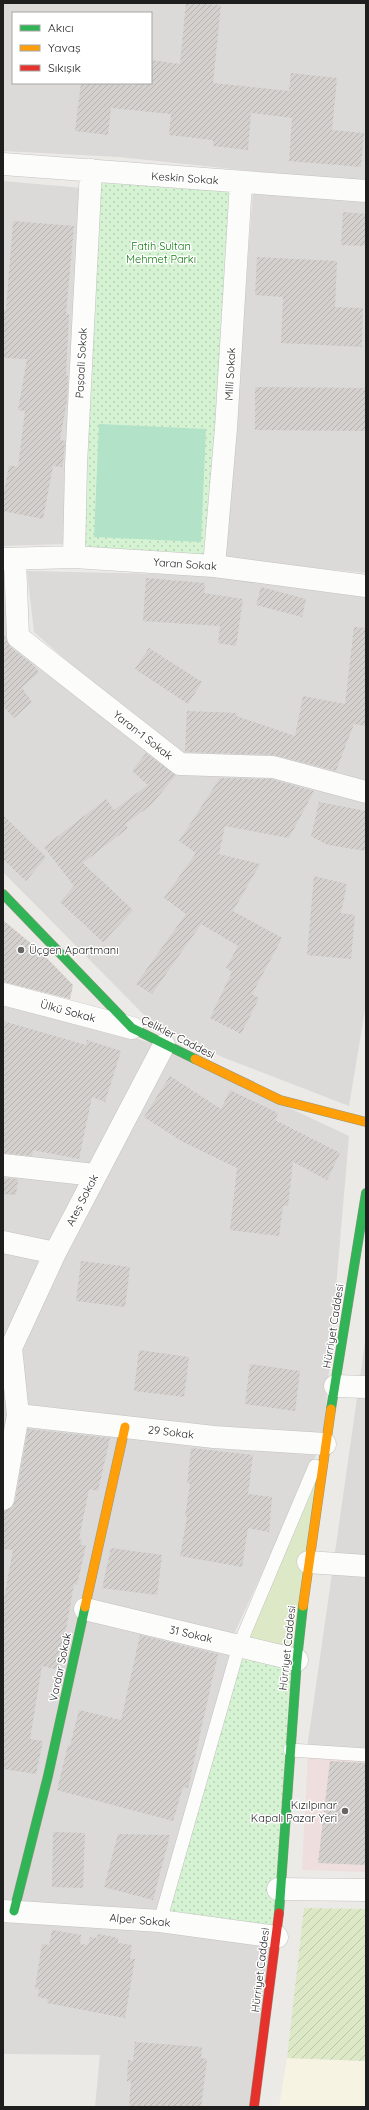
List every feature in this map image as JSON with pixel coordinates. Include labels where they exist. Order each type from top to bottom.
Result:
[{"type":"street","name":"Keskin Sokak","points":[[3,164],[366,191]]},
{"type":"street","name":"Paşaali Sokak","points":[[74,557],[76,465],[91,170]]},
{"type":"street","name":"Milli Sokak","points":[[214,566],[226,428],[241,182]]},
{"type":"street","name":"Yaran Sokak","points":[[9,559],[74,557],[214,566],[366,586]]},
{"type":"street","name":"Yaran-1 Sokak","points":[[9,559],[18,637],[180,764],[273,767],[366,792]]},
{"type":"street","name":"Çelikler Caddesi","points":[[3,894],[132,1028],[164,1045],[280,1100],[353,1120],[366,1122]]},
{"type":"street","name":"Ülkü Sokak","points":[[3,994],[132,1028]]},
{"type":"street","name":"Ateş Sokak","points":[[7,1352],[55,1253],[164,1045]]},
{"type":"street","points":[[3,1165],[95,1175]]},
{"type":"street","name":"Hürriyet Caddesi","points":[[254,2107],[277,1936],[279,1889],[297,1660],[308,1562],[325,1444],[366,1193]]},
{"type":"street","points":[[3,1242],[55,1253]]},
{"type":"street","points":[[3,1498],[18,1415],[7,1352]]},
{"type":"street","points":[[335,1386],[366,1388]]},
{"type":"street","name":"29 Sokak","points":[[18,1415],[214,1437],[325,1444]]},
{"type":"street","name":"Vardar Sokak","points":[[8,1911],[48,1776],[125,1427]]},
{"type":"street","points":[[308,1562],[366,1566]]},
{"type":"street","name":"31 Sokak","points":[[84,1609],[297,1660]]},
{"type":"street","points":[[279,1889],[366,1890]]},
{"type":"street","name":"Alper Sokak","points":[[8,1911],[160,1921],[277,1936]]},
{"type":"lane","points":[[160,1921],[239,1646],[325,1444]]},
{"type":"lane","points":[[290,1750],[366,1755]]},
{"type":"shaded area","points":[[3,3],[366,3],[366,183],[119,157],[3,151]]},
{"type":"shaded area","points":[[3,181],[82,188],[64,544],[3,546]]},
{"type":"shaded area","points":[[253,191],[366,196],[366,573],[225,559]]},
{"type":"shaded area","points":[[3,566],[12,566],[18,643],[179,769],[273,770],[366,797],[366,1004],[349,1106],[222,1057],[148,1019],[3,872]]},
{"type":"shaded area","points":[[27,571],[212,575],[366,596],[366,787],[182,762],[34,632]]},
{"type":"shaded area","points":[[3,996],[160,1046],[3,1353]]},
{"type":"shaded area","points":[[164,1049],[349,1136],[323,1440],[235,1632],[160,1919],[3,1911],[3,1359]]},
{"type":"shaded area","points":[[366,1335],[366,1752],[307,1748]]},
{"type":"shaded area","name":"Kızılpınar Kapalı Pazar Yeri","points":[[308,1752],[366,1757],[366,1872],[302,1870]]},
{"type":"shaded area","points":[[3,1913],[276,1938],[253,2107],[95,2107],[100,2055],[4,2054]]},
{"type":"shaded area","points":[[287,2058],[366,2061],[366,2107],[279,2107]]},
{"type":"green space","name":"Fatih Sultan Mehmet Parkı","points":[[95,173],[234,185],[209,557],[80,547]]},
{"type":"green space","points":[[99,424],[206,429],[201,542],[94,537]]},
{"type":"green space","points":[[325,1444],[297,1660],[239,1646]]},
{"type":"green space","points":[[239,1646],[297,1660],[277,1937],[160,1921]]},
{"type":"green space","points":[[304,1908],[366,1909],[366,2061],[287,2058]]},
{"type":"building","points":[[186,3],[221,5],[213,83],[289,91],[291,73],[337,78],[332,130],[364,133],[361,167],[289,161],[292,118],[251,113],[248,150],[213,146],[213,140],[169,135],[171,114],[111,108],[108,135],[75,131],[81,84],[152,84],[152,60],[180,64]]},
{"type":"building","points":[[343,212],[366,214],[366,246],[341,245]]},
{"type":"building","points":[[13,221],[74,226],[66,314],[69,314],[66,375],[68,375],[67,400],[60,440],[65,441],[64,455],[62,467],[53,466],[43,519],[3,511],[3,498],[9,465],[18,467],[25,411],[18,410],[27,359],[3,358],[3,310],[6,310]]},
{"type":"building","points":[[257,257],[337,261],[335,307],[363,308],[362,347],[281,343],[283,297],[255,295]]},
{"type":"building","points":[[255,387],[366,388],[366,431],[255,430]]},
{"type":"building","points":[[146,578],[205,583],[204,593],[243,599],[236,646],[218,643],[220,626],[143,621]]},
{"type":"building","points":[[261,587],[306,599],[302,617],[256,605]]},
{"type":"building","points":[[354,627],[366,628],[366,726],[354,724],[336,771],[274,755],[185,752],[187,711],[237,713],[236,716],[295,736],[303,696],[345,704]]},
{"type":"building","points":[[3,632],[10,647],[31,663],[39,672],[22,688],[32,702],[14,718],[3,706]]},
{"type":"building","points":[[149,648],[202,682],[188,704],[135,669]]},
{"type":"building","points":[[146,753],[176,775],[151,805],[125,824],[128,828],[83,863],[133,910],[103,942],[60,902],[74,886],[44,847],[106,799],[114,810],[148,785],[132,771]]},
{"type":"building","points":[[220,778],[271,779],[314,791],[289,838],[225,826],[219,854],[260,864],[233,911],[282,938],[252,994],[259,998],[241,1034],[210,1018],[232,972],[226,968],[238,946],[201,924],[152,994],[136,984],[186,914],[164,898],[196,853],[179,841]]},
{"type":"building","points":[[319,802],[366,811],[366,851],[328,845],[311,836]]},
{"type":"building","points":[[3,815],[46,857],[26,881],[3,859]]},
{"type":"building","points":[[314,876],[347,884],[341,913],[355,915],[351,959],[307,955]]},
{"type":"building","name":"Üçgen Apartmanı","points":[[3,920],[40,951],[73,985],[70,999],[3,982]]},
{"type":"building","points":[[3,1021],[86,1045],[87,1040],[121,1051],[105,1102],[92,1097],[79,1159],[33,1150],[32,1156],[3,1153]]},
{"type":"building","points":[[170,1076],[221,1109],[230,1090],[278,1113],[275,1120],[340,1153],[327,1180],[293,1162],[288,1206],[283,1206],[279,1236],[230,1230],[237,1168],[183,1142],[144,1117]]},
{"type":"building","points":[[3,1178],[18,1179],[16,1195],[3,1194]]},
{"type":"building","points":[[81,1261],[130,1267],[125,1307],[76,1301]]},
{"type":"building","points":[[139,1350],[189,1357],[184,1397],[134,1391]]},
{"type":"building","points":[[250,1364],[300,1371],[295,1411],[245,1404]]},
{"type":"building","points":[[28,1429],[110,1438],[98,1491],[89,1489],[79,1539],[82,1540],[81,1545],[86,1545],[77,1585],[74,1584],[59,1670],[42,1666],[30,1739],[43,1741],[36,1774],[3,1769],[3,1604],[13,1550],[3,1549],[3,1511],[12,1507],[15,1501]]},
{"type":"building","points":[[191,1448],[253,1455],[248,1494],[272,1497],[269,1532],[248,1528],[242,1567],[180,1556],[187,1517],[185,1516],[190,1484],[187,1483]]},
{"type":"building","points":[[111,1548],[162,1555],[157,1595],[102,1588]]},
{"type":"building","points":[[140,1635],[218,1654],[188,1788],[183,1787],[173,1821],[57,1790],[68,1745],[70,1746],[79,1710],[121,1720]]},
{"type":"building","name":"Kızılpınar Kapalı Pazar Yeri","points":[[330,1761],[366,1763],[366,1865],[318,1863]]},
{"type":"building","points":[[53,1832],[85,1833],[83,1888],[52,1887]]},
{"type":"building","points":[[118,1834],[170,1835],[153,1900],[104,1887]]},
{"type":"building","points":[[52,1930],[81,1935],[80,1944],[88,1945],[90,1937],[97,1938],[98,1934],[118,1938],[118,1943],[132,1945],[130,1959],[135,1959],[125,2018],[47,2003],[48,1999],[38,1997],[39,1989],[35,1988],[42,1944],[49,1945]]},
{"type":"building","points":[[135,2042],[202,2047],[201,2058],[207,2059],[201,2107],[129,2107],[131,2082],[127,2081],[128,2060],[133,2061]]},
{"type":"traffic: fast","points":[[3,894],[132,1028],[195,1059]]},
{"type":"traffic: fast","points":[[331,1409],[366,1193]]},
{"type":"traffic: fast","points":[[279,1913],[297,1660],[303,1606]]},
{"type":"traffic: fast","points":[[14,1911],[48,1776],[85,1607]]},
{"type":"traffic: slow","points":[[195,1059],[280,1100],[366,1122]]},
{"type":"traffic: slow","points":[[303,1606],[331,1409]]},
{"type":"traffic: slow","points":[[85,1607],[125,1427]]},
{"type":"traffic: jam","points":[[254,2107],[279,1913]]},
{"type":"place","name":"Üçgen Apartmanı","points":[[21,950]]},
{"type":"place","name":"Kızılpınar Kapalı Pazar Yeri","points":[[345,1811]]}]
